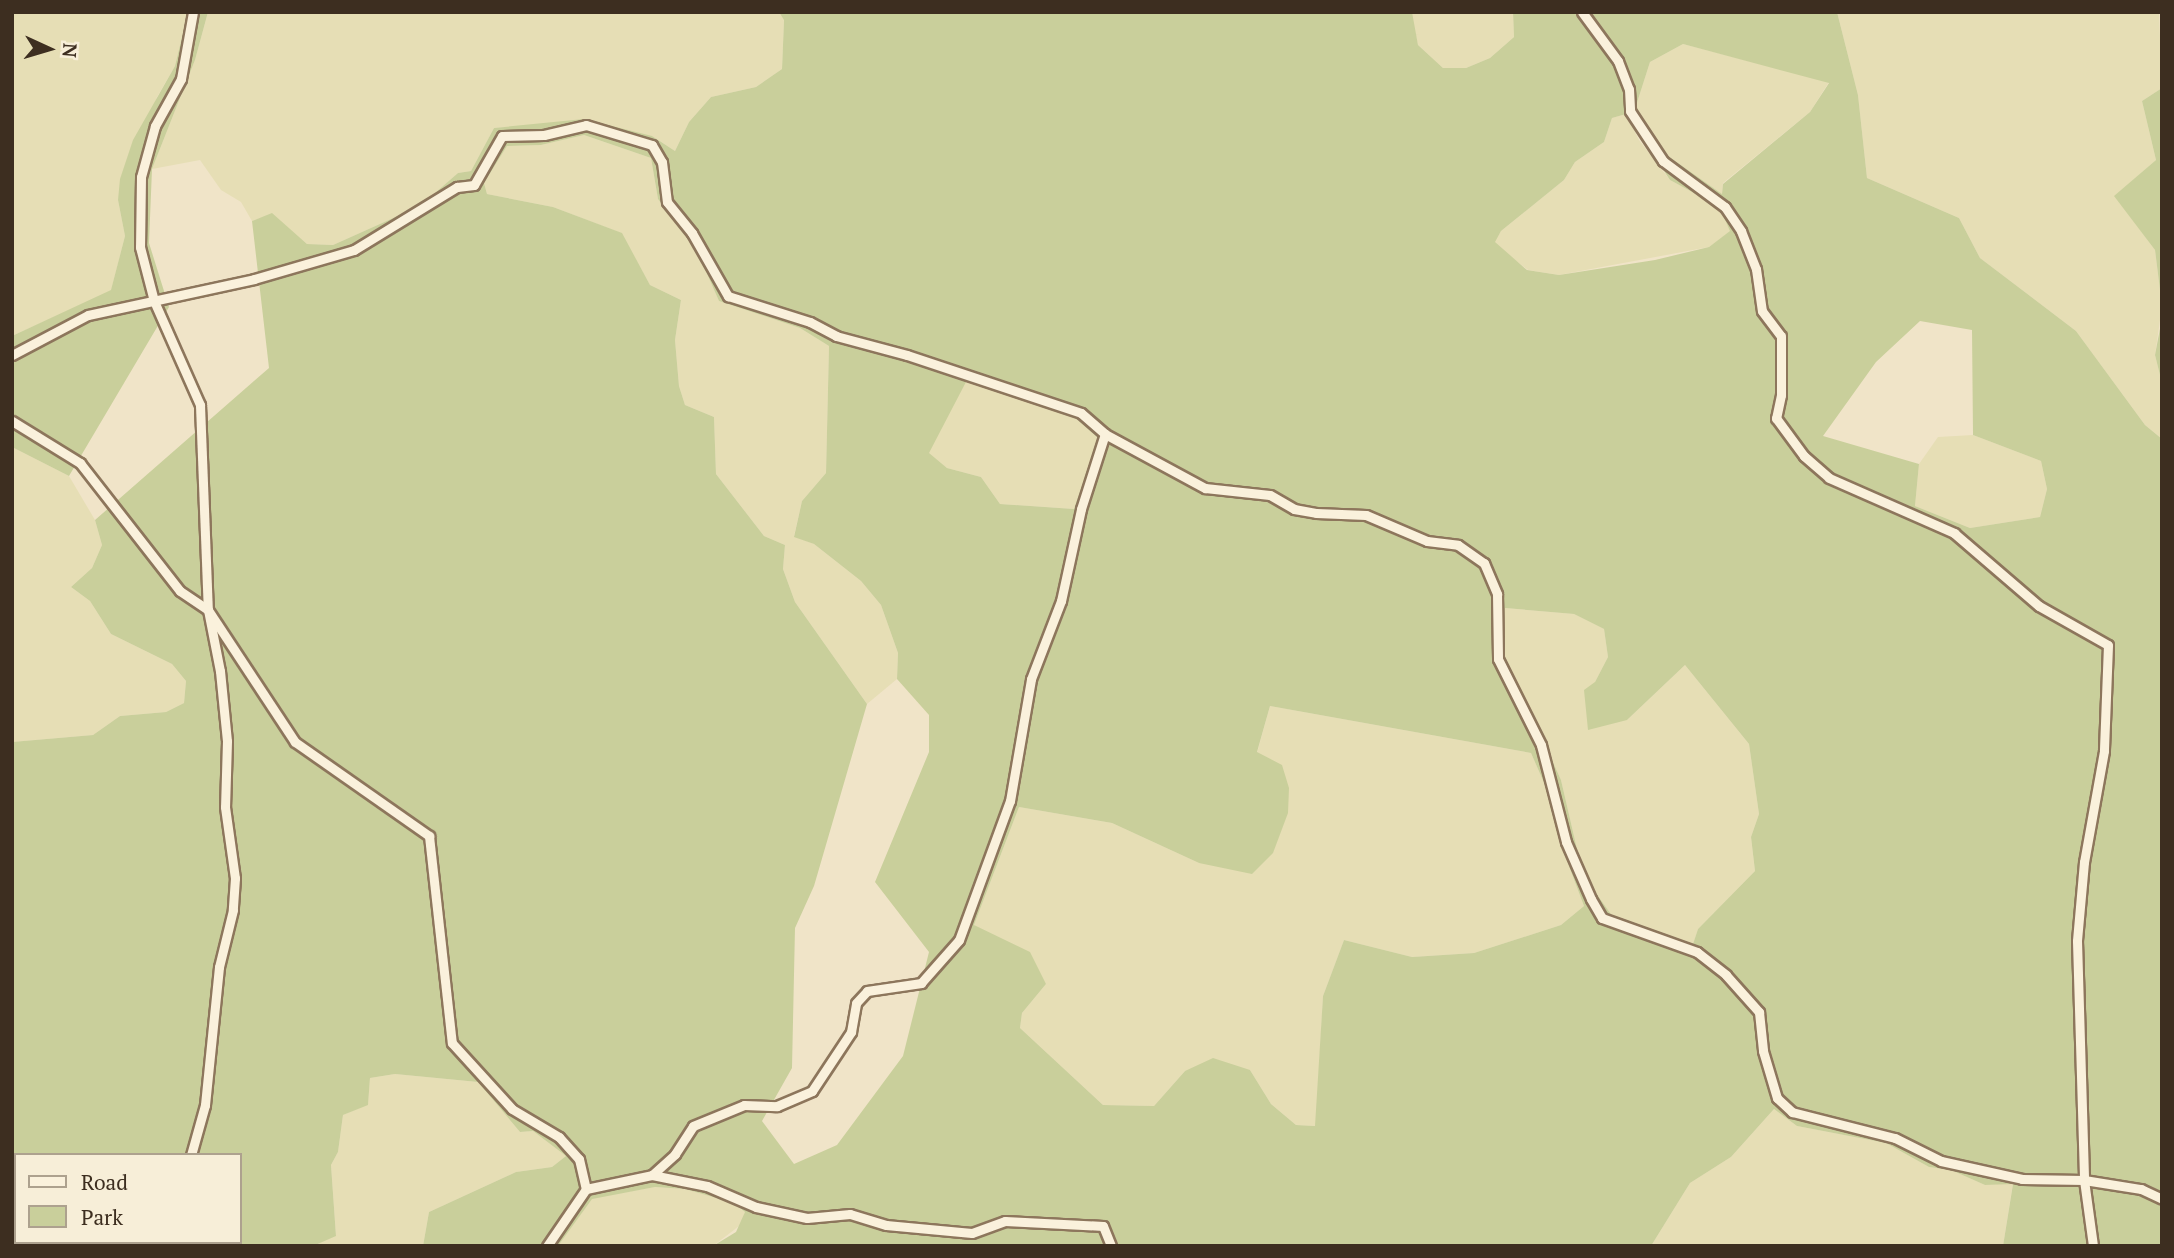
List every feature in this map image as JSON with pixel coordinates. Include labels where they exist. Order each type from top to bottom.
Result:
[{"type":"street","points":[[192,1153],[205,1105],[219,967],[233,910],[235,878],[225,807],[227,741],[220,671],[208,610],[200,405],[154,300],[140,247],[141,177],[155,125],[181,79],[193,12]]},
{"type":"street","points":[[1583,12],[1618,61],[1629,89],[1630,111],[1663,161],[1725,207],[1741,232],[1756,269],[1762,311],[1781,337],[1781,395],[1776,418],[1804,456],[1829,478],[1954,533],[2039,606],[2108,645],[2104,751],[2084,862],[2077,941],[2084,1180],[2093,1246]]},
{"type":"street","points":[[12,355],[88,315],[354,250],[457,187],[474,185],[502,135],[544,135],[586,125],[652,145],[662,162],[667,202],[692,233],[728,296],[810,322],[836,336],[907,355],[1081,414],[1105,434],[1205,488],[1270,495],[1294,509],[1316,513],[1366,516],[1427,541],[1458,545],[1483,563],[1497,594],[1498,659],[1541,745],[1566,842],[1591,899],[1602,918],[1697,952],[1740,990],[1759,1012],[1763,1051],[1777,1098],[1792,1112],[1895,1138],[1941,1161],[2022,1179],[2084,1180],[2141,1189],[2162,1199]]},
{"type":"street","points":[[12,422],[80,463],[180,591],[208,610],[295,742],[429,836],[452,1043],[512,1109],[559,1137],[579,1160],[586,1189]]},
{"type":"street","points":[[652,1175],[675,1154],[694,1126],[744,1105],[777,1106],[812,1091],[850,1032],[856,1003],[867,990],[921,983],[958,940],[1010,801],[1031,679],[1061,601],[1081,509],[1105,434]]},
{"type":"street","points":[[547,1246],[586,1189],[652,1175],[707,1186],[756,1207],[807,1218],[850,1214],[886,1225],[972,1233],[1005,1221],[1103,1226],[1111,1246]]},
{"type":"shaded area","points":[[12,12],[188,12],[175,66],[157,97],[118,200],[125,236],[111,291],[12,336]]},
{"type":"shaded area","points":[[208,12],[779,12],[784,19],[782,69],[756,87],[711,97],[689,122],[675,151],[652,136],[529,126],[494,128],[471,171],[458,173],[420,206],[333,245],[307,244],[272,214],[252,221],[241,202],[221,190],[200,160],[152,169],[195,60]]},
{"type":"shaded area","points":[[1513,12],[1514,37],[1490,58],[1466,68],[1443,68],[1418,45],[1411,14]]},
{"type":"shaded area","points":[[1837,12],[2159,12],[2162,88],[2142,101],[2156,160],[2115,196],[2155,250],[2162,306],[2155,355],[2162,383],[2162,439],[2145,425],[2076,331],[1980,258],[1959,218],[1867,178],[1858,95]]},
{"type":"shaded area","points":[[1683,44],[1829,82],[1810,112],[1723,183],[1722,194],[1661,151],[1635,109],[1650,62]]},
{"type":"shaded area","points":[[1626,114],[1639,140],[1670,180],[1705,199],[1723,215],[1731,231],[1709,247],[1559,275],[1528,270],[1498,247],[1494,242],[1501,231],[1564,180],[1575,162],[1604,142],[1612,118]]},
{"type":"shaded area","points":[[584,135],[651,158],[658,199],[697,251],[719,301],[800,328],[829,346],[826,473],[802,501],[794,536],[814,544],[861,581],[881,605],[898,653],[897,679],[867,704],[795,602],[783,569],[785,545],[764,536],[716,474],[714,417],[685,405],[679,386],[675,340],[681,300],[650,285],[621,233],[553,207],[487,194],[484,183],[507,146],[541,145]]},
{"type":"shaded area","points":[[966,380],[1073,416],[1098,438],[1075,509],[1000,504],[981,477],[947,468],[928,453]]},
{"type":"shaded area","points":[[1973,435],[2041,461],[2047,489],[2040,517],[1970,528],[1915,506],[1919,464],[1938,437]]},
{"type":"shaded area","points":[[12,447],[69,476],[95,520],[102,545],[92,568],[71,587],[90,601],[111,634],[172,664],[186,681],[184,703],[166,712],[120,716],[93,735],[12,742]]},
{"type":"shaded area","points":[[1505,608],[1574,614],[1604,629],[1608,657],[1595,682],[1627,720],[1685,665],[1749,744],[1759,814],[1751,837],[1755,871],[1698,929],[1693,944],[1613,917],[1583,875],[1561,780],[1503,652]]},
{"type":"shaded area","points":[[1270,706],[1531,753],[1552,801],[1561,845],[1584,906],[1561,925],[1474,953],[1412,957],[1344,940],[1323,996],[1316,1126],[1296,1125],[1271,1104],[1250,1070],[1185,1071],[1154,1106],[1103,1105],[1020,1028],[1022,1013],[1046,984],[974,925],[1019,807],[1112,823],[1199,863],[1257,753]]},
{"type":"shaded area","points":[[395,1074],[478,1082],[520,1132],[533,1131],[566,1156],[552,1167],[516,1172],[429,1212],[423,1246],[313,1246],[336,1235],[331,1165],[338,1152],[343,1115],[368,1104],[370,1078]]},
{"type":"shaded area","points":[[1774,1109],[1797,1126],[1886,1143],[1929,1167],[1951,1170],[1985,1185],[2013,1183],[2003,1246],[1651,1246],[1690,1183],[1731,1157]]},
{"type":"shaded area","points":[[655,1187],[685,1189],[734,1203],[745,1212],[743,1223],[713,1246],[558,1246],[592,1198]]},
{"type":"green space","points":[[188,12],[208,12],[195,60],[152,169],[149,243],[169,307],[69,476],[12,447],[12,336],[111,290],[125,236],[118,200],[120,179],[133,140],[175,66]]},
{"type":"green space","points":[[779,12],[1412,12],[1418,45],[1443,68],[1466,68],[1490,58],[1514,37],[1513,12],[1837,12],[1858,95],[1867,178],[1959,218],[1980,258],[2076,331],[2145,425],[2162,439],[2162,1246],[2003,1246],[2013,1184],[1985,1185],[1951,1170],[1929,1167],[1886,1143],[1797,1126],[1774,1109],[1731,1157],[1690,1183],[1651,1246],[713,1246],[736,1232],[745,1212],[734,1203],[685,1189],[655,1187],[592,1199],[558,1246],[423,1246],[429,1212],[516,1172],[552,1167],[566,1156],[533,1131],[520,1132],[478,1082],[395,1074],[370,1078],[368,1105],[343,1115],[338,1152],[331,1165],[336,1236],[313,1246],[12,1246],[12,742],[93,735],[120,716],[166,712],[184,703],[186,681],[172,664],[111,634],[90,601],[71,587],[92,568],[102,545],[95,520],[269,368],[252,221],[272,213],[307,244],[333,245],[420,206],[458,173],[471,171],[494,128],[584,119],[652,136],[675,151],[689,122],[711,97],[756,87],[782,69],[784,20]],"holes":[[[1683,44],[1829,83],[1810,112],[1723,184],[1722,194],[1661,151],[1635,109],[1650,62]],[[1626,114],[1670,180],[1705,199],[1723,215],[1730,231],[1709,247],[1655,260],[1559,275],[1527,270],[1495,242],[1501,231],[1564,180],[1575,162],[1604,142],[1612,118]],[[584,135],[651,158],[658,199],[697,251],[719,301],[800,328],[829,346],[826,473],[802,501],[794,537],[814,544],[861,581],[881,605],[898,653],[897,679],[929,715],[929,752],[875,882],[929,952],[903,1056],[837,1145],[794,1164],[762,1121],[792,1068],[795,928],[814,886],[867,704],[795,602],[783,569],[785,545],[764,536],[716,474],[714,417],[685,405],[679,386],[675,340],[681,300],[650,285],[622,233],[553,207],[487,194],[484,183],[507,146],[541,145]],[[1920,321],[1972,330],[1973,435],[2041,461],[2047,489],[2040,517],[1970,528],[1915,506],[1919,464],[1823,436],[1876,362]],[[967,380],[1073,416],[1098,438],[1074,509],[1000,504],[981,477],[947,468],[929,453]],[[1505,608],[1574,614],[1604,629],[1608,657],[1595,682],[1584,690],[1588,730],[1627,720],[1685,665],[1749,744],[1759,814],[1751,837],[1755,871],[1698,929],[1693,944],[1613,917],[1583,875],[1561,780],[1503,652]],[[1270,706],[1531,753],[1552,801],[1561,845],[1584,906],[1561,925],[1474,953],[1412,957],[1344,940],[1323,996],[1315,1126],[1296,1125],[1271,1104],[1250,1070],[1213,1058],[1185,1071],[1154,1106],[1103,1105],[1020,1028],[1022,1013],[1046,984],[1030,952],[974,925],[1019,807],[1112,823],[1199,863],[1252,874],[1273,853],[1288,813],[1289,788],[1282,765],[1257,752]]]},
{"type":"green space","points":[[2162,88],[2162,306],[2155,250],[2114,196],[2156,160],[2142,101]]},
{"type":"green space","points":[[2162,318],[2162,383],[2155,355]]}]
